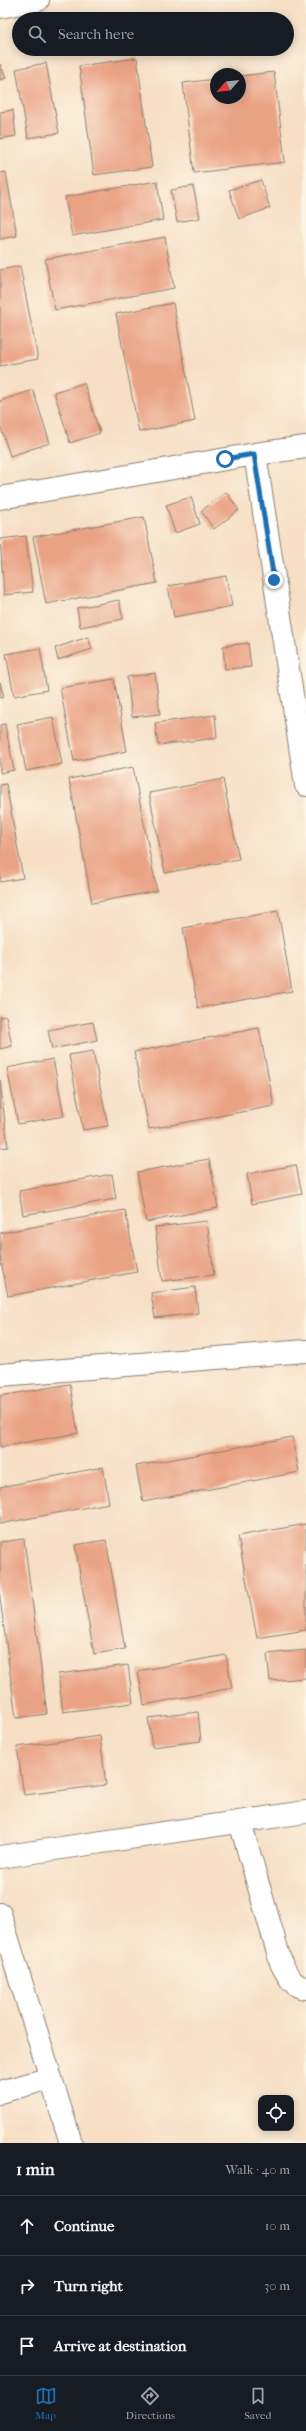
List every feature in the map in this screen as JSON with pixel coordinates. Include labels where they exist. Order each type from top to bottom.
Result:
[{"type":"street","points":[[0,6],[38,0]]},
{"type":"street","points":[[0,498],[254,454],[306,447]]},
{"type":"street","points":[[254,454],[306,784]]},
{"type":"street","points":[[0,1376],[306,1351]]},
{"type":"street","points":[[0,1857],[306,1812]]},
{"type":"street","points":[[240,1822],[281,1963],[292,1982],[300,1988],[306,1988]]},
{"type":"street","points":[[0,1914],[71,2143]]},
{"type":"street","points":[[0,2092],[51,2078]]},
{"type":"building","points":[[137,58],[152,167],[94,175],[79,66]]},
{"type":"building","points":[[46,63],[59,133],[28,138],[16,69]]},
{"type":"building","points":[[0,64],[6,78],[0,80]]},
{"type":"building","points":[[274,72],[285,162],[194,173],[183,83],[210,80],[210,104],[246,104],[246,75]]},
{"type":"building","points":[[13,110],[16,136],[0,139],[0,112]]},
{"type":"building","points":[[6,172],[17,236],[0,239],[0,173]]},
{"type":"building","points":[[261,180],[270,208],[239,219],[229,190]]},
{"type":"building","points":[[157,181],[163,220],[72,236],[65,197]]},
{"type":"building","points":[[193,186],[200,218],[177,222],[171,190]]},
{"type":"building","points":[[165,237],[174,288],[55,310],[45,259]]},
{"type":"building","points":[[20,266],[38,359],[0,366],[0,270]]},
{"type":"building","points":[[173,303],[195,421],[139,432],[116,314]]},
{"type":"building","points":[[84,383],[100,433],[70,443],[54,392]]},
{"type":"building","points":[[33,390],[50,443],[10,456],[0,425],[0,401]]},
{"type":"building","points":[[226,492],[239,510],[214,529],[201,511]]},
{"type":"building","points":[[191,497],[200,524],[175,533],[166,505]]},
{"type":"building","points":[[144,517],[157,583],[46,604],[33,537]]},
{"type":"building","points":[[26,536],[33,592],[4,595],[0,539]]},
{"type":"building","points":[[226,576],[232,606],[174,617],[168,586]]},
{"type":"building","points":[[119,600],[123,619],[80,627],[77,608]]},
{"type":"building","points":[[88,637],[92,649],[58,660],[55,648]]},
{"type":"building","points":[[248,643],[251,667],[225,669],[223,646]]},
{"type":"building","points":[[40,648],[47,690],[14,696],[6,654]]},
{"type":"building","points":[[155,673],[160,714],[132,717],[127,677]]},
{"type":"building","points":[[114,679],[127,751],[74,761],[60,688]]},
{"type":"building","points":[[0,682],[4,697],[0,698]]},
{"type":"building","points":[[215,715],[217,738],[158,745],[155,723]]},
{"type":"building","points":[[53,717],[62,764],[26,771],[17,724]]},
{"type":"building","points":[[5,724],[14,770],[0,773],[0,725]]},
{"type":"building","points":[[133,767],[157,891],[92,903],[69,779]]},
{"type":"building","points":[[223,779],[239,859],[165,873],[149,793]]},
{"type":"building","points":[[6,784],[23,878],[0,882],[0,785]]},
{"type":"building","points":[[278,911],[292,991],[198,1008],[183,928]]},
{"type":"building","points":[[6,1016],[12,1046],[0,1049],[0,1017]]},
{"type":"building","points":[[93,1022],[97,1040],[52,1049],[48,1030]]},
{"type":"building","points":[[259,1028],[274,1106],[149,1129],[134,1052]]},
{"type":"building","points":[[93,1051],[108,1126],[83,1130],[69,1055]]},
{"type":"building","points":[[53,1059],[64,1116],[18,1124],[7,1068]]},
{"type":"building","points":[[0,1080],[8,1147],[0,1148]]},
{"type":"building","points":[[209,1159],[218,1208],[146,1222],[137,1172]]},
{"type":"building","points":[[296,1165],[302,1194],[252,1204],[247,1174]]},
{"type":"building","points":[[112,1174],[116,1199],[23,1215],[19,1191]]},
{"type":"building","points":[[125,1210],[137,1272],[8,1296],[0,1256],[0,1233]]},
{"type":"building","points":[[207,1221],[214,1275],[162,1281],[155,1227]]},
{"type":"building","points":[[195,1287],[198,1313],[155,1318],[151,1293]]},
{"type":"building","points":[[70,1384],[78,1433],[0,1447],[0,1396]]},
{"type":"building","points":[[292,1437],[299,1472],[143,1502],[136,1466]]},
{"type":"building","points":[[103,1467],[109,1503],[0,1524],[0,1487]]},
{"type":"building","points":[[306,1524],[306,1630],[257,1638],[238,1536]]},
{"type":"building","points":[[24,1539],[47,1714],[16,1718],[0,1598],[0,1542]]},
{"type":"building","points":[[106,1540],[125,1649],[94,1654],[75,1545]]},
{"type":"building","points":[[306,1650],[306,1678],[270,1681],[267,1654]]},
{"type":"building","points":[[226,1655],[232,1688],[144,1705],[138,1671]]},
{"type":"building","points":[[128,1665],[133,1703],[63,1712],[58,1674]]},
{"type":"building","points":[[198,1712],[201,1741],[152,1747],[148,1718]]},
{"type":"building","points":[[100,1736],[106,1785],[24,1795],[17,1747]]},
{"type":"route","points":[[225,459],[254,454],[274,580]]}]
